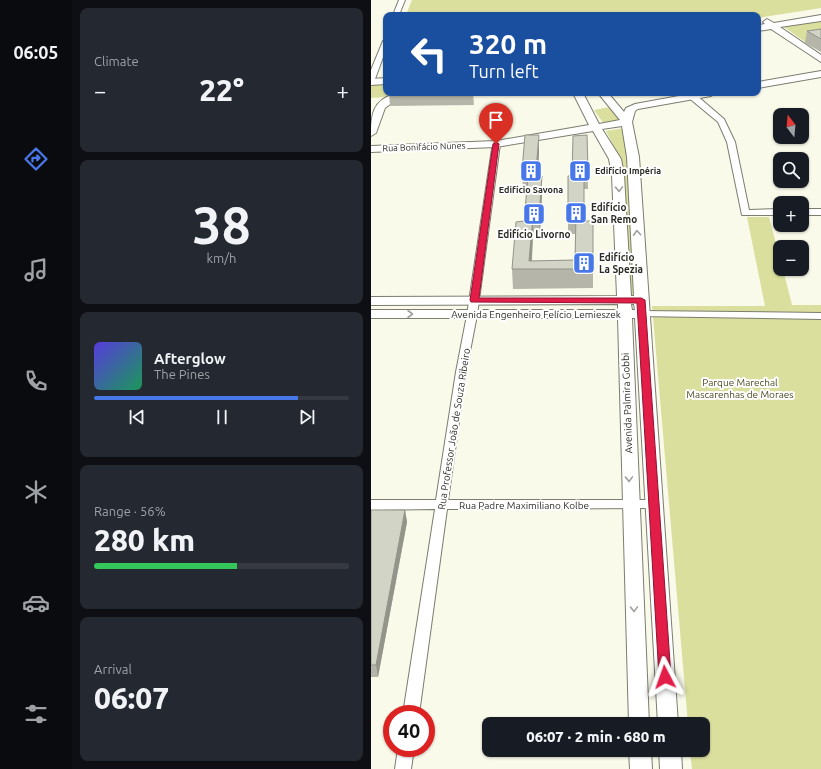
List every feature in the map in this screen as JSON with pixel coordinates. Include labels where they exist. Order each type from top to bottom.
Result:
[{"type":"street","points":[[397,12],[402,0]]},
{"type":"street","points":[[766,23],[821,14]]},
{"type":"street","points":[[766,23],[821,18]]},
{"type":"street","points":[[766,23],[821,59]]},
{"type":"street","points":[[383,49],[371,80],[383,80]]},
{"type":"street","points":[[761,78],[821,68]]},
{"type":"street","points":[[761,84],[821,74]]},
{"type":"street","points":[[371,133],[375,103],[394,96]]},
{"type":"street","name":"Avenida Palmira Gobbi","points":[[580,96],[596,128],[615,159],[618,176],[654,504],[668,717]]},
{"type":"street","points":[[609,96],[620,102],[627,122]]},
{"type":"street","points":[[588,110],[600,106],[656,96]]},
{"type":"street","points":[[627,122],[631,110],[635,107],[692,96],[721,121],[731,142],[745,213],[773,212]]},
{"type":"street","name":"Avenida Palmira Gobbi","points":[[627,122],[633,157],[633,307],[630,504],[639,717]]},
{"type":"street","name":"Rua Bonifácio Nunes","points":[[371,150],[496,144],[627,122]]},
{"type":"street","name":"Rua Professor João de Souza Ribeiro","points":[[412,705],[461,372],[472,315],[496,144]]},
{"type":"street","points":[[809,212],[821,212]]},
{"type":"street","name":"Avenida Engenheiro Felício Lemieszek","points":[[371,301],[474,300],[821,316]]},
{"type":"street","name":"Avenida Engenheiro Felício Lemieszek","points":[[371,314],[472,315],[633,307]]},
{"type":"street","name":"Rua Padre Maximiliano Kolbe","points":[[371,505],[654,504]]},
{"type":"street","points":[[403,769],[405,757]]},
{"type":"street","points":[[640,757],[641,769]]},
{"type":"street","points":[[670,757],[671,769]]},
{"type":"green space","points":[[412,0],[821,0],[821,8],[761,18],[761,12],[407,12]]},
{"type":"green space","points":[[821,21],[821,39],[805,42],[784,27]]},
{"type":"green space","points":[[383,84],[383,96],[389,96],[371,98],[371,85]]},
{"type":"green space","points":[[610,107],[621,118],[620,121],[604,124],[594,110]]},
{"type":"green space","points":[[624,128],[628,167],[635,297],[629,297],[620,158],[606,131]]},
{"type":"green space","name":"Parque Marechal Mascarenhas de Moraes","points":[[747,217],[769,217],[775,240],[773,240],[773,276],[785,276],[792,305],[821,305],[821,769],[692,769],[691,757],[710,757],[710,717],[687,717],[652,306],[765,306]]},
{"type":"building","points":[[821,29],[821,39],[807,31]]},
{"type":"building","points":[[525,135],[539,135],[536,170],[522,170]]},
{"type":"building","points":[[587,135],[588,171],[584,171],[584,221],[593,221],[593,269],[512,269],[516,222],[524,221],[528,176],[542,176],[539,216],[533,216],[529,261],[575,260],[576,216],[568,216],[568,176],[572,175],[573,136]]},
{"type":"building","points":[[371,510],[405,510],[376,665],[371,665]]},
{"type":"place","name":"Edifício Savona","points":[[531,171]]},
{"type":"place","name":"Edifício Impéria","points":[[580,171]]},
{"type":"place","name":"Edifício San Remo","points":[[576,213]]},
{"type":"place","name":"Edifício Livorno","points":[[534,214]]},
{"type":"place","name":"Edifício La Spezia","points":[[584,263]]},
{"type":"route","points":[[496,144],[474,300],[641,300],[665,677]]}]
